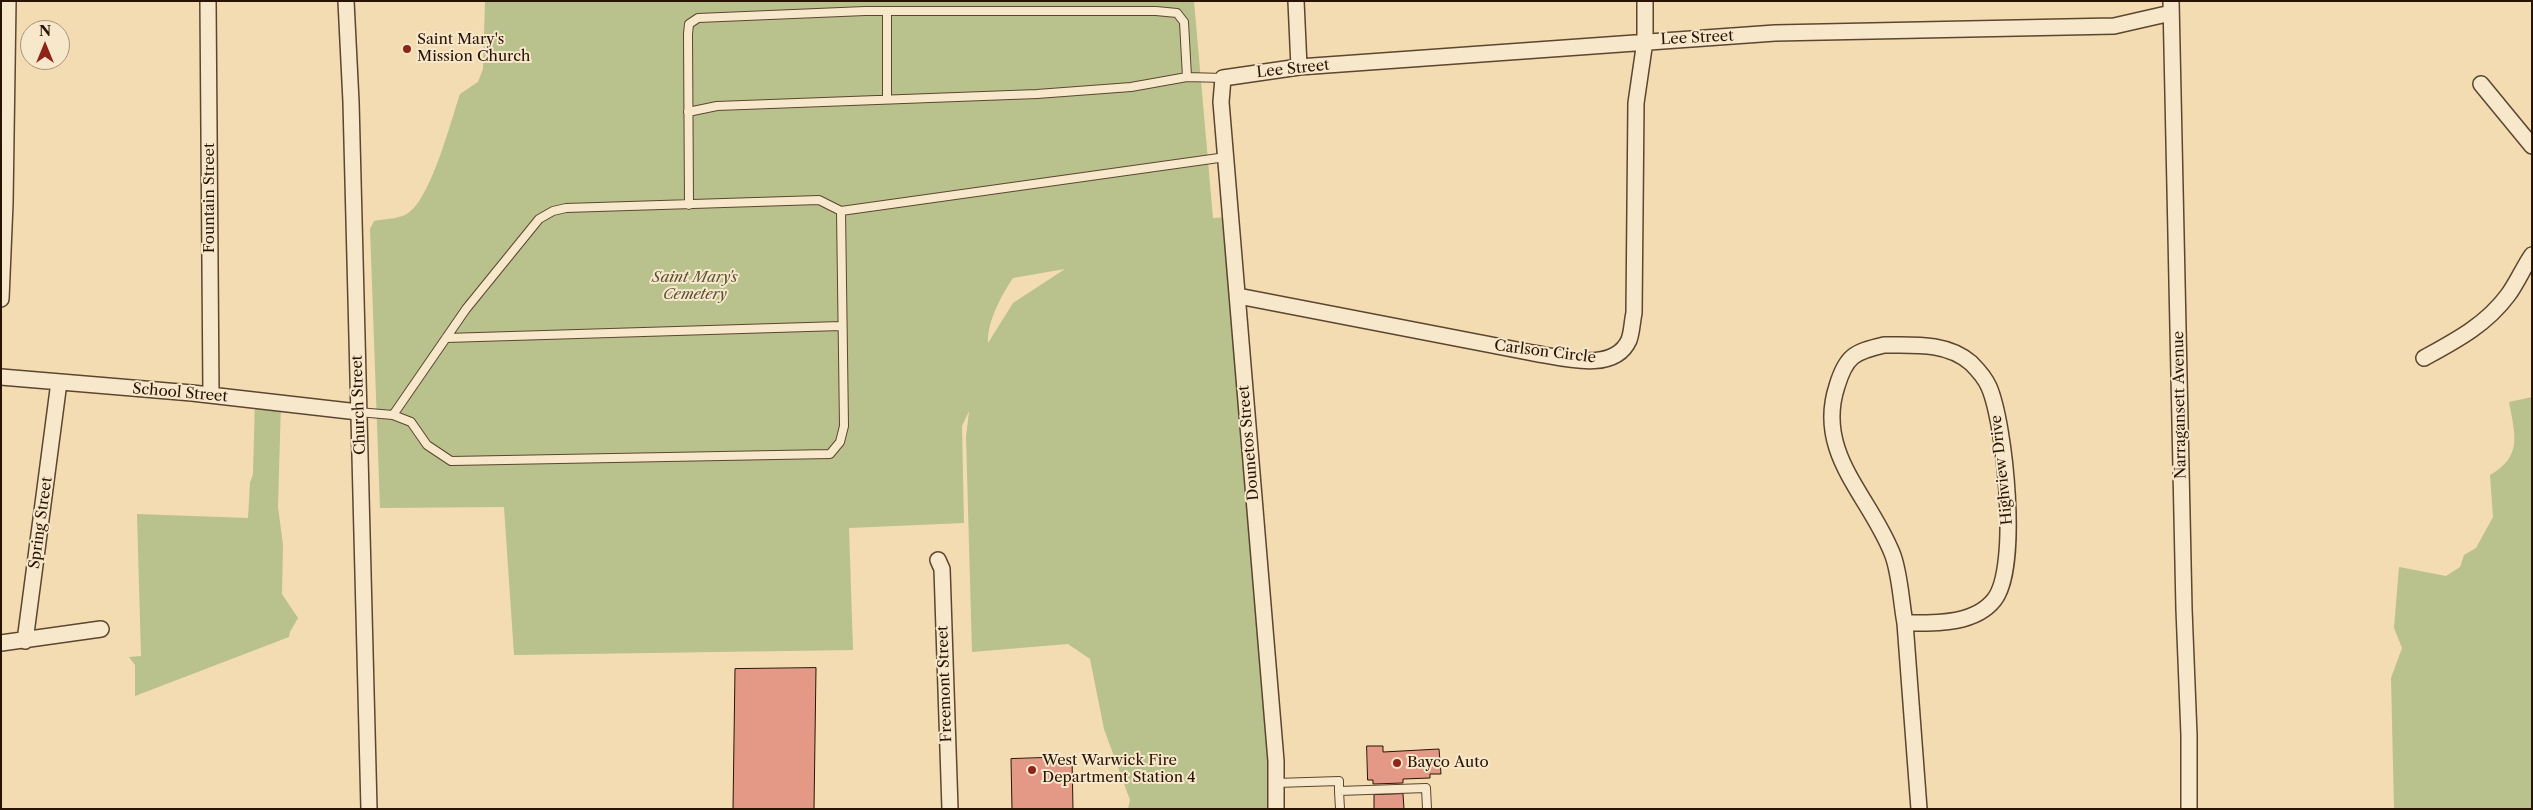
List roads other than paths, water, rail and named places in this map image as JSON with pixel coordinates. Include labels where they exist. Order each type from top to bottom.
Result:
[{"type":"street","points":[[1,299],[5,203],[8,1]]},
{"type":"street","name":"Fountain Street","points":[[208,1],[211,395]]},
{"type":"street","name":"Church Street","points":[[346,1],[352,121],[369,809]]},
{"type":"street","points":[[1296,1],[1299,67]]},
{"type":"street","name":"Carlson Circle","points":[[1238,296],[1533,353],[1580,359],[1601,360],[1616,357],[1628,340],[1634,313],[1636,102],[1645,41],[1645,1]]},
{"type":"street","name":"Lee Street","points":[[1223,78],[1299,67],[1775,33],[2114,26],[2171,7]]},
{"type":"street","name":"Narragansett Avenue","points":[[2171,7],[2183,580],[2189,735],[2189,809]]},
{"type":"street","name":"Dounetos Street","points":[[1223,78],[1221,102],[1276,783],[1276,809]]},
{"type":"street","points":[[2481,84],[2532,146]]},
{"type":"street","points":[[2424,358],[2463,336],[2486,320],[2508,295],[2532,255]]},
{"type":"street","name":"Highview Drive","points":[[1905,623],[1949,623],[1972,616],[1994,601],[2005,579],[2008,552],[2007,499],[1998,416],[1989,386],[1970,363],[1950,350],[1920,345],[1884,345],[1858,351],[1842,369],[1833,397],[1831,429],[1838,456],[1893,554],[1905,623],[1919,809]]},
{"type":"street","name":"School Street","points":[[1,377],[211,395],[358,412]]},
{"type":"street","name":"Spring Street","points":[[25,641],[59,382]]},
{"type":"street","name":"Freemont Street","points":[[938,560],[942,569],[950,809]]},
{"type":"street","points":[[1,643],[101,629]]},
{"type":"lane","points":[[887,11],[888,99]]},
{"type":"lane","points":[[689,205],[688,34],[689,24],[698,18],[887,11],[1156,11],[1177,13],[1184,22],[1187,77]]},
{"type":"lane","points":[[688,112],[717,106],[1037,94],[1131,87],[1187,77],[1223,78]]},
{"type":"lane","points":[[393,414],[466,308],[539,219],[552,211],[566,208],[819,200],[841,211],[1226,157]]},
{"type":"lane","points":[[358,412],[393,414],[411,422],[427,445],[451,461],[830,454],[840,442],[844,426],[841,326],[841,211]]},
{"type":"lane","points":[[446,338],[841,326]]},
{"type":"lane","points":[[1276,783],[1339,781],[1340,809]]},
{"type":"lane","points":[[1339,791],[1426,788],[1427,809]]},
{"type":"place","name":"Saint Mary's Mission Church","points":[[407,49]]},
{"type":"place","name":"Bayco Auto","points":[[1397,763]]},
{"type":"place","name":"West Warwick Fire Department Station 4","points":[[1032,770]]},
{"type":"park label","name":"Saint Mary's Cemetery","points":[[695,286]]}]
